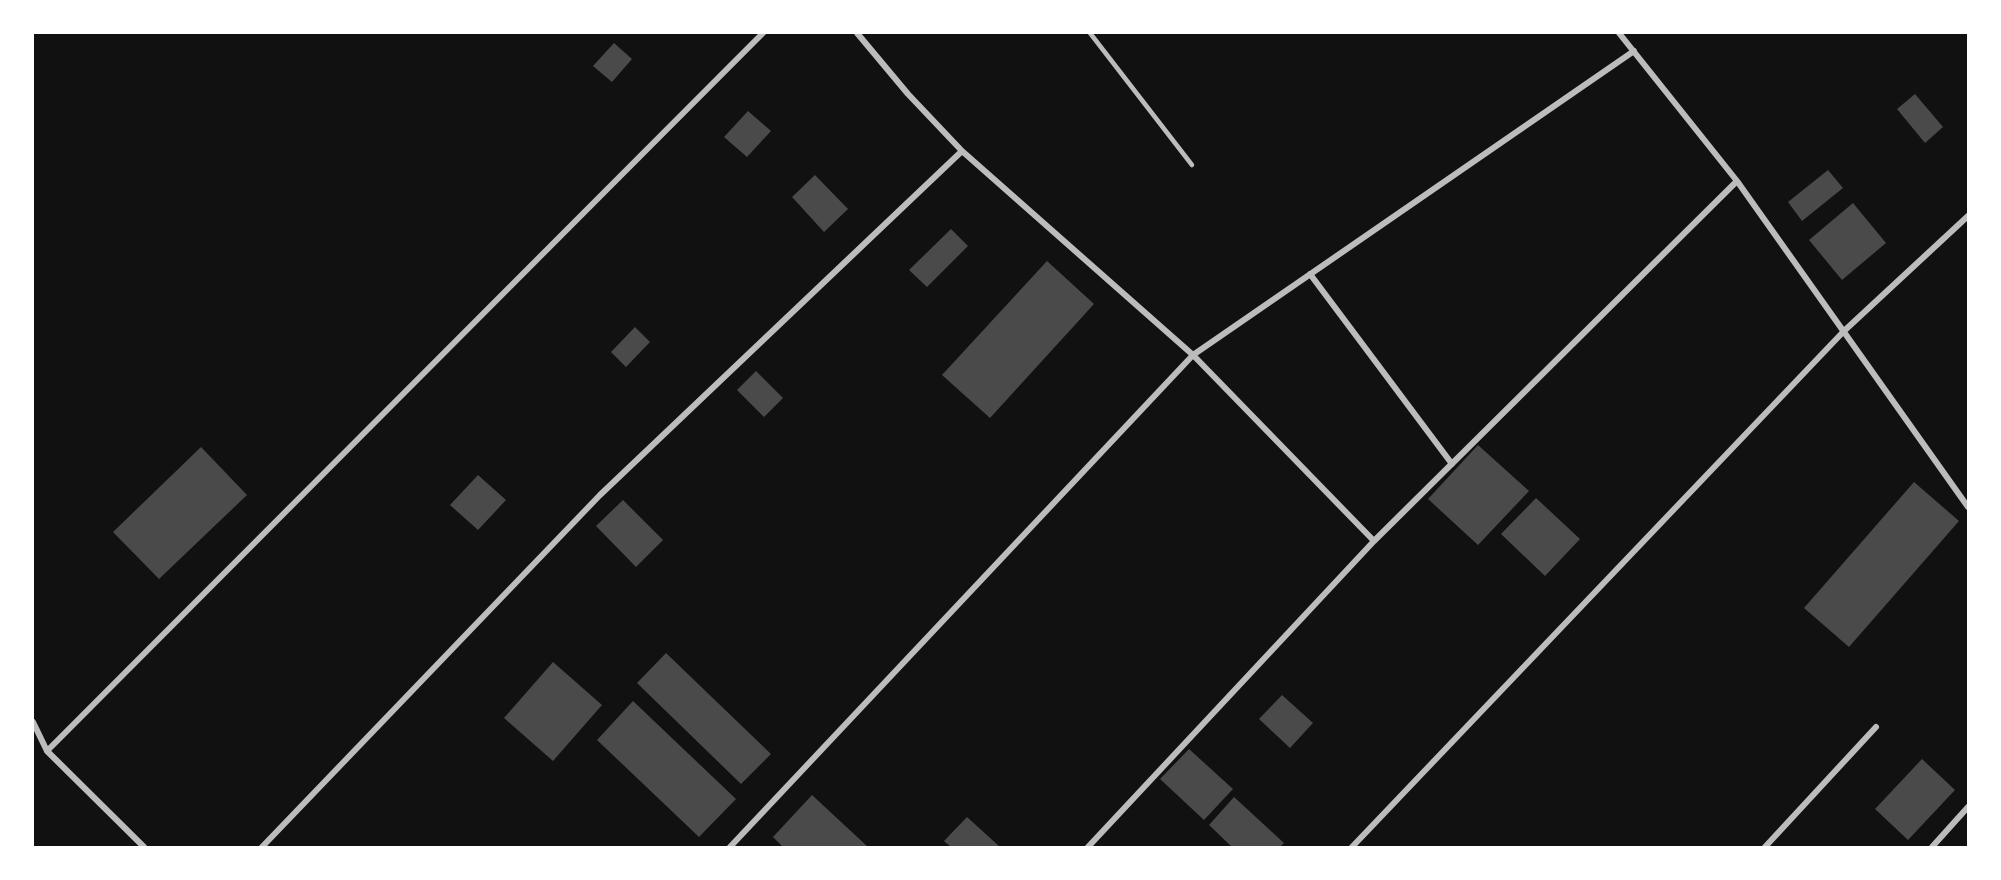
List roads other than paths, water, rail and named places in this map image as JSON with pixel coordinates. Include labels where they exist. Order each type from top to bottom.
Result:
[{"type":"street","points":[[47,751],[763,33]]},
{"type":"street","points":[[857,33],[908,94],[962,151],[1193,355],[1374,541]]},
{"type":"street","points":[[1619,33],[1737,181],[1968,507]]},
{"type":"street","points":[[730,847],[1193,355],[1634,51]]},
{"type":"street","points":[[262,847],[600,495],[962,151]]},
{"type":"street","points":[[1088,847],[1374,541],[1737,181]]},
{"type":"street","points":[[1352,847],[1844,331],[1968,216]]},
{"type":"street","points":[[1310,274],[1452,464]]},
{"type":"street","points":[[33,722],[47,751],[144,847]]},
{"type":"street","points":[[1765,847],[1876,727]]},
{"type":"street","points":[[1932,847],[1968,807]]},
{"type":"lane","points":[[1090,33],[1192,165]]}]
